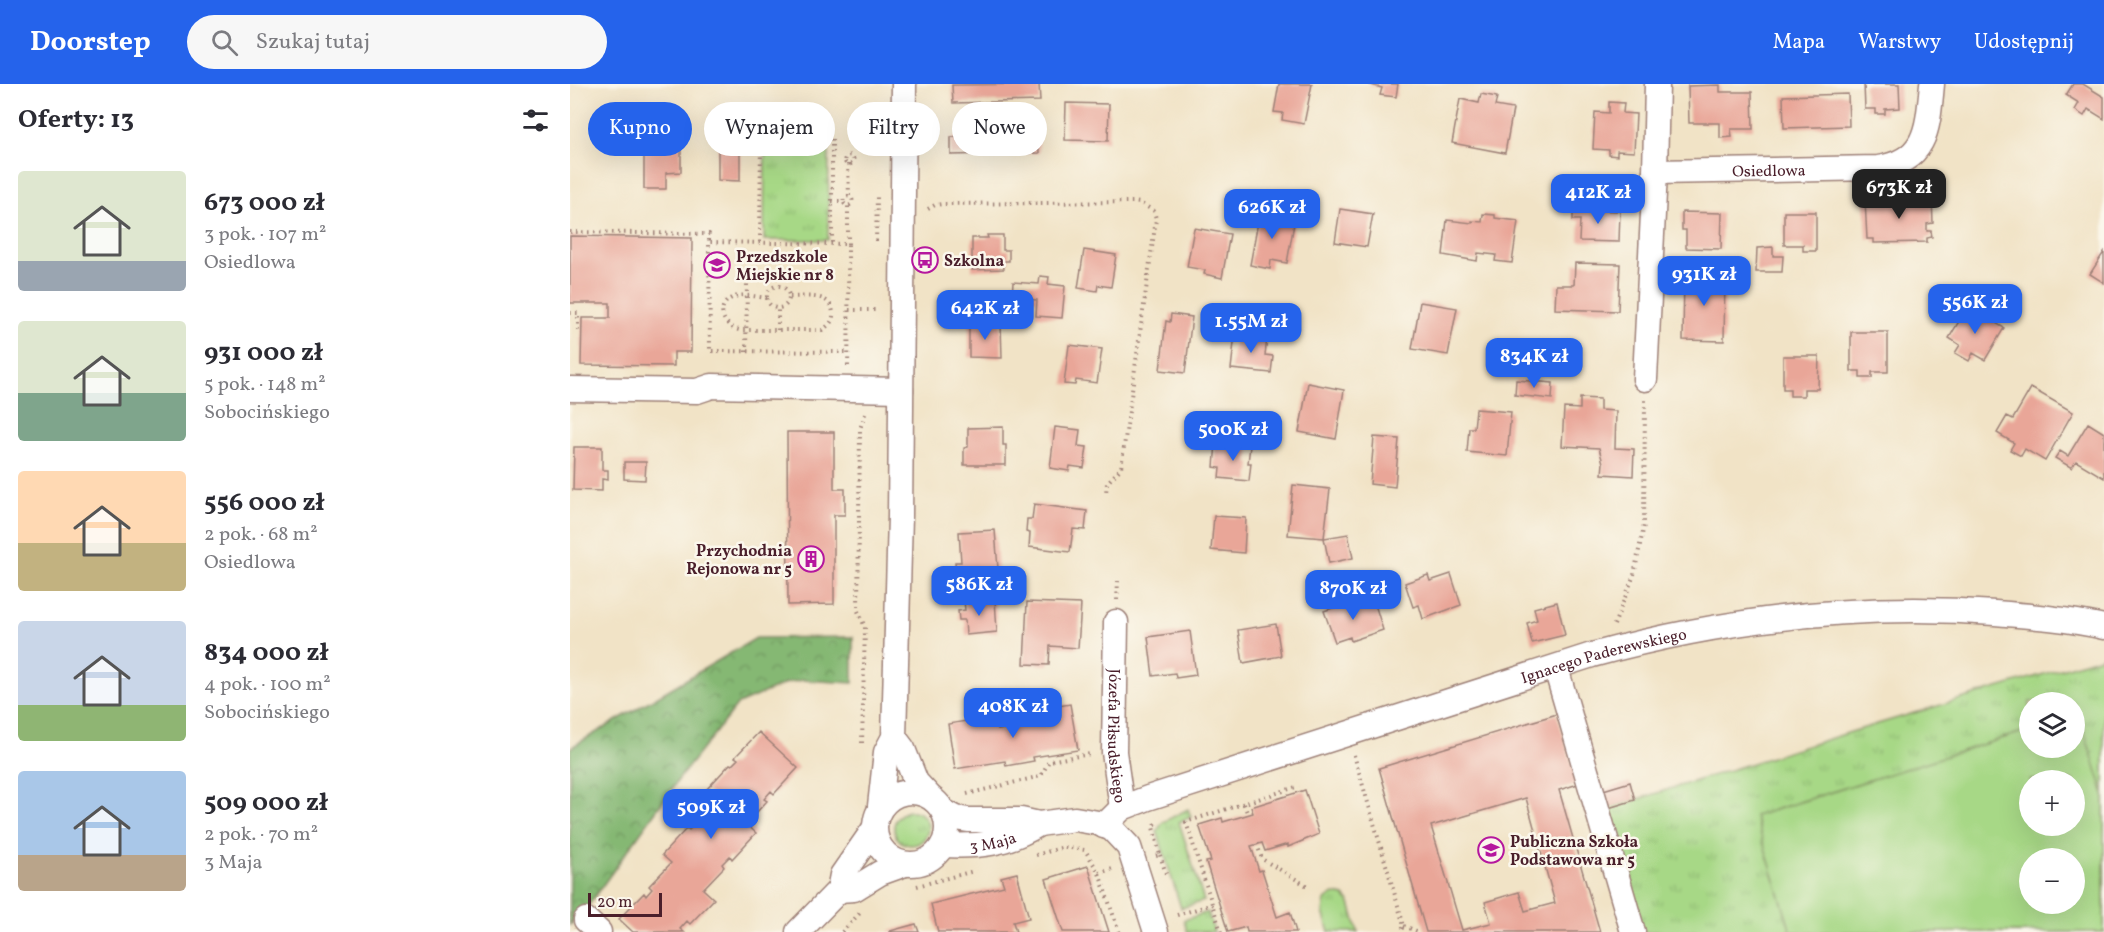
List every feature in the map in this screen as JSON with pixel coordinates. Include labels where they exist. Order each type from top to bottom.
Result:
[{"type":"street","points":[[894,737],[903,749],[916,782],[936,803],[947,833],[937,854],[917,864],[905,864],[893,860],[877,842],[874,830],[875,818],[880,806],[886,752],[894,737],[900,516],[904,84]]},
{"type":"street","points":[[1645,378],[1657,84]]},
{"type":"street","name":"Osiedlowa","points":[[1655,172],[1893,166],[1905,160],[1923,139],[1928,126],[1932,84]]},
{"type":"street","points":[[570,389],[697,391],[712,386],[901,390]]},
{"type":"street","name":"Ignacego Paderewskiego","points":[[1122,808],[1592,655],[1655,639],[1719,627],[1806,615],[1884,610],[1974,612],[2068,620],[2104,627]]},
{"type":"street","name":"Józefa Piłsudskiego","points":[[1116,622],[1114,752],[1122,808],[1104,826],[1119,835],[1129,847],[1156,932]]},
{"type":"street","points":[[1556,668],[1633,932]]},
{"type":"street","points":[[880,806],[892,796],[914,791],[936,803]]},
{"type":"street","name":"3 Maja","points":[[936,803],[956,818],[968,820],[1022,820],[1039,824],[1076,819],[1104,826]]},
{"type":"street","name":"3 Maja","points":[[943,845],[988,845],[1022,834],[1039,824]]},
{"type":"street","points":[[798,932],[838,890],[842,875],[874,830]]},
{"type":"street","points":[[838,890],[854,889],[880,873],[905,864]]},
{"type":"path","points":[[760,242],[761,136],[832,136],[832,243]]},
{"type":"path","points":[[844,160],[847,156],[852,156],[853,162],[848,164]]},
{"type":"path","points":[[833,159],[844,160],[848,164],[849,196],[853,200],[848,206]]},
{"type":"path","points":[[876,247],[877,195]]},
{"type":"path","points":[[832,201],[844,201],[849,196]]},
{"type":"path","points":[[844,201],[848,206],[848,370]]},
{"type":"path","points":[[923,214],[934,205],[942,204],[1133,202],[1140,203],[1154,211],[1156,219],[1121,468],[1107,483],[1106,493]]},
{"type":"path","points":[[570,232],[709,234],[710,351],[848,352]]},
{"type":"path","points":[[709,242],[848,244]]},
{"type":"path","points":[[746,352],[747,284]]},
{"type":"path","points":[[777,286],[784,287],[790,297],[788,304],[778,309],[771,306],[767,298],[770,289],[777,286]]},
{"type":"path","points":[[767,298],[731,298],[722,312],[728,327],[746,330],[822,330],[832,320],[832,309],[826,300],[820,297],[790,297]]},
{"type":"path","points":[[778,309],[778,330]]},
{"type":"path","points":[[849,310],[885,310]]},
{"type":"path","points":[[570,313],[578,313],[578,332]]},
{"type":"path","points":[[1613,626],[1634,575],[1644,525],[1645,378]]},
{"type":"path","points":[[862,745],[865,627],[858,611],[860,429],[872,390]]},
{"type":"path","points":[[1351,746],[1404,926],[1401,932]]},
{"type":"path","points":[[964,794],[1041,776],[1049,761],[1090,754]]},
{"type":"path","points":[[1221,932],[1186,822],[1299,786]]},
{"type":"path","points":[[1244,804],[1248,815]]},
{"type":"path","points":[[1257,844],[1262,859],[1309,887]]},
{"type":"path","points":[[1032,856],[1064,848],[1085,850],[1099,873],[1119,932]]},
{"type":"path","points":[[915,887],[980,870]]},
{"type":"path","points":[[1177,915],[1213,904]]},
{"type":"path","points":[[842,932],[862,911]]},
{"type":"path","points":[[1404,926],[1419,932]]},
{"type":"green space","points":[[765,156],[829,156],[828,240],[764,240]]},
{"type":"green space","points":[[853,637],[853,683],[803,680],[787,683],[738,704],[681,776],[588,906],[570,925],[570,748],[756,638]]},
{"type":"green space","points":[[2104,656],[2104,932],[1623,932],[1606,809]]},
{"type":"green space","points":[[2019,733],[2019,758],[2085,758],[2085,734],[2104,794],[2104,932],[1791,932],[1755,816]]},
{"type":"green space","points":[[1188,809],[1191,817],[1179,822],[1204,901],[1181,908],[1157,831],[1163,822]]},
{"type":"green space","points":[[911,811],[923,816],[928,828],[923,840],[911,845],[899,840],[894,828],[899,816]]},
{"type":"green space","points":[[1334,894],[1344,896],[1350,903],[1358,932],[1329,932],[1323,912],[1325,900]]},
{"type":"green space","points":[[1208,912],[1214,932],[1187,932],[1184,920]]},
{"type":"building","points":[[1039,84],[1040,101],[953,102],[952,85]]},
{"type":"building","points":[[1279,84],[1312,84],[1304,124],[1282,120],[1283,113],[1274,112]]},
{"type":"building","points":[[1367,84],[1398,84],[1396,97],[1380,95],[1382,88]]},
{"type":"building","points":[[1864,84],[1899,84],[1900,108],[1885,109],[1885,114],[1876,114],[1876,109],[1865,109]]},
{"type":"building","points":[[2073,84],[2083,84],[2104,97],[2104,119],[2088,109],[2084,116],[2075,110],[2079,103],[2066,95]]},
{"type":"building","points":[[1720,85],[1720,92],[1752,92],[1753,129],[1731,129],[1732,137],[1720,138],[1720,123],[1689,123],[1688,86]]},
{"type":"building","points":[[1481,94],[1497,97],[1495,106],[1513,109],[1505,153],[1452,143],[1460,99],[1479,103]]},
{"type":"building","points":[[1848,94],[1849,126],[1784,128],[1783,96]]},
{"type":"building","points":[[1609,102],[1624,103],[1623,113],[1636,114],[1634,152],[1617,151],[1617,156],[1609,155],[1609,150],[1593,149],[1595,112],[1609,113]]},
{"type":"building","points":[[1066,103],[1109,104],[1108,141],[1065,140]]},
{"type":"building","points":[[644,156],[681,156],[681,172],[666,173],[666,189],[644,189]]},
{"type":"building","points":[[718,156],[740,156],[740,181],[718,180]]},
{"type":"building","points":[[1932,198],[1933,223],[1927,224],[1927,231],[1931,231],[1932,237],[1927,238],[1927,242],[1874,243],[1874,239],[1867,239],[1865,200]]},
{"type":"building","points":[[1573,206],[1587,206],[1587,210],[1620,211],[1619,242],[1579,241],[1580,220],[1573,220]]},
{"type":"building","points":[[1340,209],[1373,214],[1367,247],[1335,242]]},
{"type":"building","points":[[1260,211],[1295,218],[1287,263],[1271,260],[1270,269],[1250,265]]},
{"type":"building","points":[[1682,212],[1722,213],[1721,249],[1686,248],[1686,230],[1682,230]]},
{"type":"building","points":[[1784,212],[1816,212],[1816,251],[1803,251],[1803,245],[1784,245]]},
{"type":"building","points":[[1483,214],[1518,221],[1512,263],[1495,261],[1496,255],[1478,253],[1477,261],[1443,255],[1447,220],[1482,222]]},
{"type":"building","points":[[1194,228],[1230,234],[1222,278],[1204,274],[1205,270],[1187,267]]},
{"type":"building","points":[[987,235],[1003,235],[1003,250],[1009,250],[1009,261],[1003,261],[1004,269],[972,270],[972,238],[988,238]]},
{"type":"building","points":[[570,236],[692,238],[691,352],[674,352],[674,366],[581,365],[582,318],[610,318],[610,303],[570,303]]},
{"type":"building","points":[[1773,247],[1773,256],[1783,256],[1782,272],[1756,272],[1757,248]]},
{"type":"building","points":[[1084,250],[1116,255],[1111,287],[1098,285],[1097,291],[1078,288]]},
{"type":"building","points":[[2104,252],[2104,283],[2090,274]]},
{"type":"building","points":[[1575,263],[1620,264],[1618,311],[1555,309],[1556,285],[1574,285]]},
{"type":"building","points":[[1684,274],[1725,275],[1724,341],[1683,340]]},
{"type":"building","points":[[1040,276],[1049,277],[1048,284],[1065,286],[1062,318],[1036,316],[1037,300],[1012,298],[1013,282],[1039,284]]},
{"type":"building","points":[[1420,302],[1457,308],[1448,355],[1412,349]]},
{"type":"building","points":[[1968,306],[2004,328],[1985,360],[1973,353],[1969,361],[1955,353],[1960,345],[1949,338]]},
{"type":"building","points":[[1171,314],[1192,317],[1185,373],[1160,370],[1166,321],[1170,322]]},
{"type":"building","points":[[969,324],[1001,324],[1002,358],[969,357]]},
{"type":"building","points":[[1851,332],[1888,332],[1888,372],[1872,372],[1872,378],[1860,378],[1860,371],[1851,371]]},
{"type":"building","points":[[1235,334],[1267,338],[1265,355],[1273,356],[1271,373],[1231,369]]},
{"type":"building","points":[[1069,345],[1102,349],[1097,383],[1076,380],[1075,385],[1064,384]]},
{"type":"building","points":[[1783,356],[1819,356],[1818,389],[1804,389],[1804,396],[1790,396],[1790,389],[1783,389]]},
{"type":"building","points":[[1516,380],[1553,383],[1552,399],[1515,395]]},
{"type":"building","points":[[1308,383],[1344,390],[1336,439],[1299,432]]},
{"type":"building","points":[[2031,388],[2073,412],[2045,461],[2025,449],[2021,456],[2010,450],[2014,443],[1997,433],[2007,416],[2013,419]]},
{"type":"building","points":[[1580,398],[1600,399],[1600,410],[1616,411],[1615,448],[1634,449],[1633,476],[1602,474],[1603,463],[1599,448],[1562,446],[1564,408],[1580,409]]},
{"type":"building","points":[[1476,409],[1511,412],[1507,456],[1467,452],[1469,428],[1474,428]]},
{"type":"building","points":[[2088,423],[2104,433],[2104,478],[2076,461],[2072,468],[2055,458],[2060,451],[2068,456]]},
{"type":"building","points":[[1003,427],[1006,465],[964,465],[964,448],[968,447],[968,428]]},
{"type":"building","points":[[1055,427],[1080,430],[1078,446],[1087,447],[1084,468],[1070,466],[1069,471],[1050,468]]},
{"type":"building","name":"Przychodnia Rejonowa nr 5","points":[[787,432],[834,432],[834,489],[845,489],[845,515],[834,515],[834,604],[788,605]]},
{"type":"building","points":[[1374,437],[1399,439],[1395,487],[1370,484]]},
{"type":"building","points":[[1216,443],[1250,446],[1249,481],[1219,478],[1220,468],[1214,467]]},
{"type":"building","points":[[574,447],[602,447],[602,470],[608,470],[608,480],[602,479],[602,491],[573,490]]},
{"type":"building","points":[[624,462],[646,462],[645,480],[624,479]]},
{"type":"building","points":[[1293,485],[1330,489],[1324,538],[1288,535]]},
{"type":"building","points":[[1034,504],[1087,511],[1085,530],[1073,529],[1070,552],[1029,547],[1030,533],[1026,532],[1027,519],[1032,519]]},
{"type":"building","points":[[1214,516],[1246,518],[1244,553],[1211,550]]},
{"type":"building","points":[[995,530],[998,569],[956,572],[955,562],[961,562],[959,532]]},
{"type":"building","points":[[1348,534],[1353,558],[1329,563],[1324,538]]},
{"type":"building","points":[[1451,574],[1461,605],[1423,619],[1419,605],[1413,607],[1405,583],[1428,575],[1430,581]]},
{"type":"building","points":[[995,599],[997,632],[966,635],[965,620],[959,620],[958,611],[965,610],[964,601]]},
{"type":"building","points":[[1374,601],[1383,630],[1351,641],[1350,637],[1335,642],[1324,611],[1350,602],[1352,608]]},
{"type":"building","points":[[1027,602],[1081,604],[1078,648],[1050,646],[1049,665],[1024,664]]},
{"type":"building","points":[[1557,602],[1565,635],[1532,643],[1527,623],[1537,620],[1534,608]]},
{"type":"building","points":[[1276,624],[1281,656],[1243,663],[1238,630]]},
{"type":"building","points":[[1190,631],[1196,675],[1176,678],[1175,673],[1153,676],[1148,637]]},
{"type":"building","points":[[1070,704],[1078,750],[1033,757],[1034,761],[1006,766],[1005,761],[955,769],[948,724],[996,716],[998,730],[1031,724],[1028,711]]},
{"type":"building","points":[[1557,714],[1578,784],[1559,790],[1600,932],[1426,932],[1379,768]],"holes":[[[1526,798],[1555,903],[1525,911],[1519,892],[1485,902],[1491,923],[1462,930],[1431,826]]]},
{"type":"building","points":[[759,732],[798,768],[774,794],[771,791],[764,799],[767,801],[746,824],[756,833],[732,859],[730,856],[722,864],[724,867],[703,889],[714,899],[690,924],[687,921],[680,929],[684,932],[633,932],[619,919],[644,893],[646,896],[652,889],[649,886],[671,863],[662,855],[687,828],[689,830],[695,824],[692,821],[714,797],[706,790],[730,764],[732,765],[738,759],[735,757]]},
{"type":"building","points":[[1630,782],[1635,800],[1605,809],[1600,791]]},
{"type":"building","points":[[1305,790],[1319,834],[1288,847],[1288,844],[1265,851],[1262,843],[1251,846],[1259,871],[1262,870],[1277,917],[1290,912],[1296,932],[1247,932],[1246,927],[1228,932],[1206,862],[1211,861],[1199,825],[1222,818],[1223,822],[1253,813],[1251,807]]},
{"type":"building","points":[[1088,866],[1109,932],[1063,932],[1046,879]]},
{"type":"building","points":[[1017,873],[1029,918],[1013,922],[1016,932],[938,932],[931,904],[1004,886],[1001,877]]},
{"type":"building","points":[[916,924],[919,932],[890,932],[890,931]]},
{"type":"place","name":"Szkolna","points":[[925,260]]},
{"type":"place","name":"Przedszkole Miejskie nr 8","points":[[717,265]]},
{"type":"place","name":"Przychodnia Rejonowa nr 5","points":[[811,559]]},
{"type":"place","name":"Publiczna Szkoła Podstawowa nr 5","points":[[1491,850]]}]
